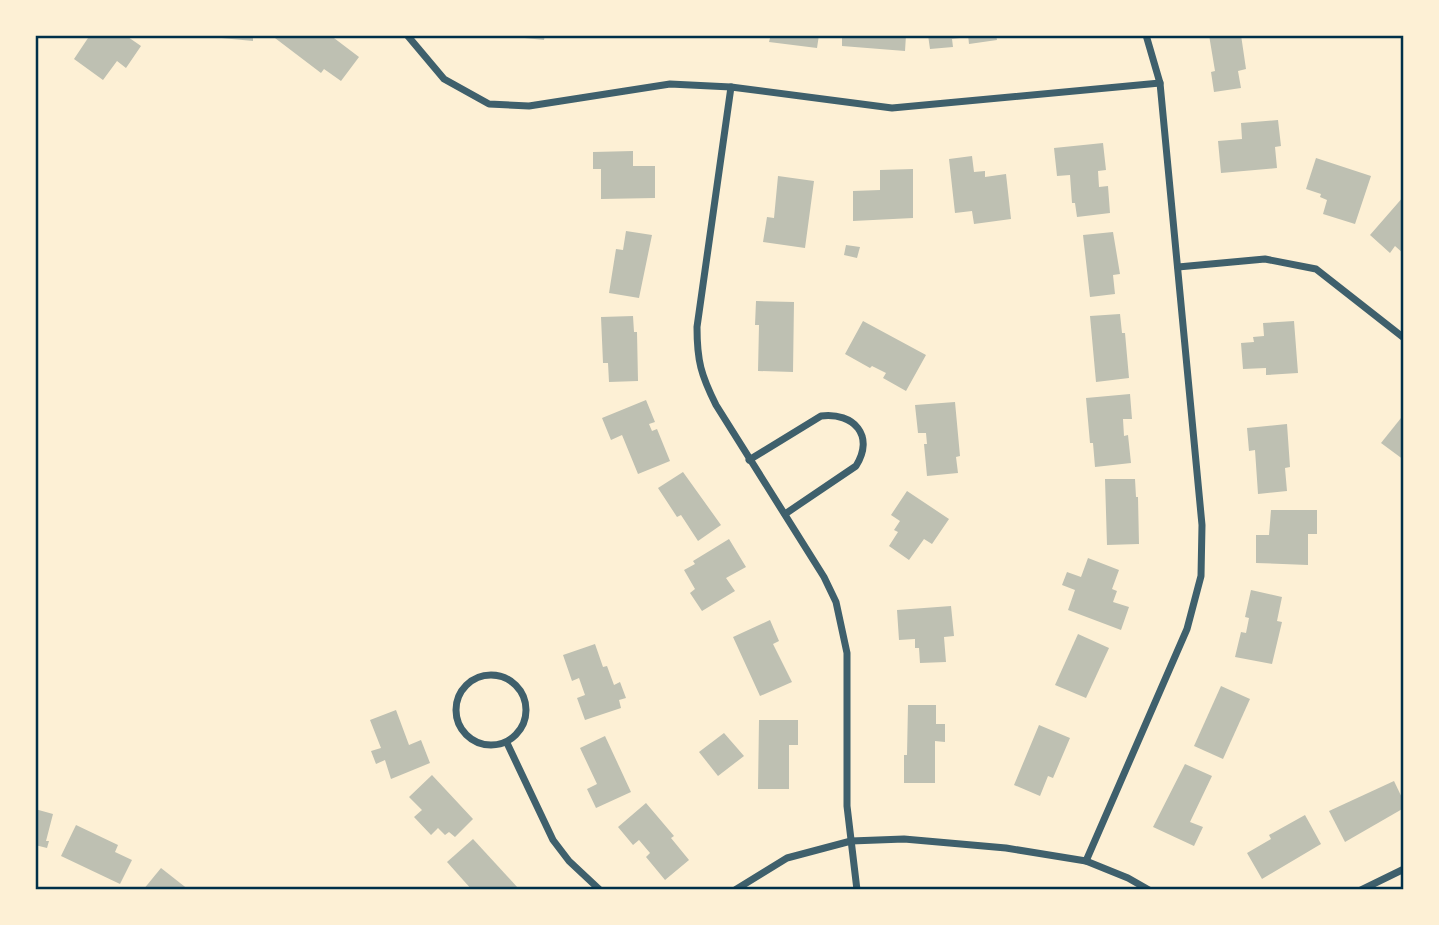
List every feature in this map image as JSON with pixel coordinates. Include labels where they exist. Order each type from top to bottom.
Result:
[{"type":"street","points":[[407,35],[444,79],[489,104],[528,106],[670,84],[731,88],[892,108],[1160,83]]},
{"type":"street","points":[[1086,861],[1187,629],[1201,576],[1202,525],[1160,83],[1146,35]]},
{"type":"street","points":[[731,88],[697,327],[697,357],[716,405],[824,577],[836,602],[848,653],[848,806],[857,890]]},
{"type":"street","points":[[1178,267],[1265,259],[1316,270],[1404,338]]},
{"type":"street","points":[[749,460],[821,416],[834,414],[847,417],[856,425],[862,435],[863,448],[856,466],[785,514]]},
{"type":"street","points":[[486,674],[500,675],[511,680],[520,689],[526,703],[526,717],[519,732],[507,743],[493,746],[479,744],[464,734],[457,723],[455,709],[458,694],[474,678],[486,674]]},
{"type":"street","points":[[507,743],[553,840],[569,861],[600,890]]},
{"type":"street","points":[[735,890],[787,858],[851,841],[904,839],[1006,848],[1086,861],[1128,878],[1149,890]]},
{"type":"street","points":[[1361,890],[1404,869]]},
{"type":"building","points":[[90,35],[130,35],[128,37],[141,46],[126,68],[117,61],[103,80],[74,59]]},
{"type":"building","points":[[253,35],[253,41],[211,37]]},
{"type":"building","points":[[271,35],[330,35],[359,57],[341,81],[324,69],[321,73]]},
{"type":"building","points":[[515,35],[545,35],[544,40]]},
{"type":"building","points":[[764,35],[819,35],[817,48],[769,42],[770,38]]},
{"type":"building","points":[[842,35],[906,35],[905,51],[842,46]]},
{"type":"building","points":[[928,35],[968,37],[952,39],[953,47],[930,49]]},
{"type":"building","points":[[968,35],[996,35],[997,40],[969,44]]},
{"type":"building","points":[[1209,35],[1241,35],[1246,69],[1238,71],[1241,88],[1214,92],[1211,72],[1215,71]]},
{"type":"building","points":[[1278,120],[1281,146],[1275,147],[1277,168],[1221,173],[1218,141],[1242,139],[1241,123]]},
{"type":"building","points":[[1103,143],[1106,170],[1098,171],[1099,187],[1108,186],[1110,213],[1077,217],[1075,203],[1072,203],[1070,175],[1057,176],[1054,148]]},
{"type":"building","points":[[633,151],[633,166],[655,166],[655,198],[601,199],[601,169],[593,169],[593,152]]},
{"type":"building","points":[[972,156],[974,172],[985,171],[985,177],[1006,174],[1011,219],[974,224],[972,211],[955,213],[949,159]]},
{"type":"building","points":[[1316,158],[1371,176],[1355,224],[1323,214],[1327,200],[1320,197],[1321,194],[1306,189]]},
{"type":"building","points":[[913,169],[913,218],[853,221],[853,191],[880,190],[880,170]]},
{"type":"building","points":[[778,176],[814,181],[805,248],[763,242],[767,217],[774,218]]},
{"type":"building","points":[[1404,196],[1404,254],[1395,246],[1390,253],[1370,235]]},
{"type":"building","points":[[626,231],[652,235],[639,298],[609,293],[616,249],[623,250]]},
{"type":"building","points":[[1113,232],[1120,274],[1113,275],[1115,294],[1090,297],[1083,235]]},
{"type":"building","points":[[846,245],[860,247],[857,258],[844,255]]},
{"type":"building","points":[[756,301],[794,302],[793,372],[758,371],[759,325],[755,325]]},
{"type":"building","points":[[1120,314],[1122,333],[1125,333],[1129,378],[1096,382],[1090,316]]},
{"type":"building","points":[[633,316],[634,332],[637,332],[638,381],[609,382],[608,363],[603,363],[601,317]]},
{"type":"building","points":[[863,321],[926,355],[906,391],[883,378],[886,373],[872,366],[870,368],[845,354]]},
{"type":"building","points":[[1294,321],[1298,373],[1266,375],[1266,368],[1243,369],[1241,343],[1254,342],[1253,337],[1264,336],[1263,323]]},
{"type":"building","points":[[1130,394],[1132,419],[1123,419],[1131,463],[1095,467],[1086,398]]},
{"type":"building","points":[[646,400],[655,422],[649,424],[652,431],[657,429],[670,461],[638,474],[622,435],[611,440],[602,418]]},
{"type":"building","points":[[955,402],[960,456],[956,457],[958,473],[927,476],[924,444],[927,444],[926,433],[918,433],[915,405]]},
{"type":"building","points":[[1401,418],[1404,420],[1404,460],[1381,443]]},
{"type":"building","points":[[1287,424],[1290,467],[1285,468],[1287,491],[1258,494],[1255,450],[1249,451],[1247,428]]},
{"type":"building","points":[[683,472],[721,525],[698,541],[681,515],[677,517],[658,488]]},
{"type":"building","points":[[1105,479],[1135,479],[1139,544],[1107,545]]},
{"type":"building","points":[[907,491],[949,519],[932,544],[924,539],[909,560],[889,546],[898,532],[894,530],[900,521],[891,515]]},
{"type":"building","points":[[1271,510],[1317,510],[1317,534],[1308,534],[1308,565],[1256,563],[1256,535],[1269,535]]},
{"type":"building","points":[[729,539],[746,567],[726,578],[735,591],[702,611],[690,593],[695,589],[684,570],[695,564],[693,561]]},
{"type":"building","points":[[1088,558],[1119,570],[1112,589],[1117,591],[1113,602],[1129,607],[1121,630],[1068,610],[1075,590],[1062,585],[1067,572],[1081,577]]},
{"type":"building","points":[[1251,590],[1282,597],[1277,621],[1282,622],[1272,664],[1235,657],[1241,632],[1246,633],[1249,618],[1245,617]]},
{"type":"building","points":[[951,606],[954,636],[944,637],[946,662],[920,663],[915,639],[899,640],[897,610]]},
{"type":"building","points":[[770,620],[779,641],[773,644],[792,682],[760,696],[733,637]]},
{"type":"building","points":[[1078,634],[1109,648],[1086,698],[1055,685]]},
{"type":"building","points":[[595,644],[603,667],[607,666],[614,685],[620,682],[626,698],[619,700],[621,708],[585,720],[577,698],[585,695],[579,678],[572,681],[563,655]]},
{"type":"building","points":[[1221,686],[1250,699],[1223,759],[1194,746]]},
{"type":"building","points":[[908,705],[936,705],[936,724],[945,724],[945,742],[935,741],[935,783],[904,783]]},
{"type":"building","points":[[396,710],[409,745],[421,740],[430,763],[391,779],[385,760],[376,764],[371,751],[381,748],[370,720]]},
{"type":"building","points":[[759,720],[798,720],[798,745],[789,745],[789,789],[758,789]]},
{"type":"building","points":[[1039,725],[1070,738],[1053,778],[1048,776],[1040,796],[1014,785]]},
{"type":"building","points":[[724,733],[744,756],[718,776],[699,752]]},
{"type":"building","points":[[605,736],[631,792],[596,808],[587,789],[597,784],[580,748]]},
{"type":"building","points":[[1185,764],[1212,776],[1190,822],[1203,827],[1194,846],[1153,827]]},
{"type":"building","points":[[432,775],[473,819],[455,837],[449,832],[445,835],[438,828],[431,835],[414,817],[422,810],[409,797]]},
{"type":"building","points":[[1394,781],[1404,808],[1345,842],[1329,811]]},
{"type":"building","points":[[646,803],[674,836],[671,838],[689,860],[665,880],[646,857],[650,853],[639,840],[633,845],[618,827]]},
{"type":"building","points":[[35,809],[53,814],[46,841],[49,841],[47,848],[35,845]]},
{"type":"building","points":[[1305,815],[1321,844],[1262,879],[1247,853],[1271,839],[1269,835]]},
{"type":"building","points":[[76,825],[118,845],[115,852],[132,860],[120,884],[61,856]]},
{"type":"building","points":[[473,839],[518,888],[516,890],[472,890],[447,862]]},
{"type":"building","points":[[161,868],[189,890],[143,890]]}]
